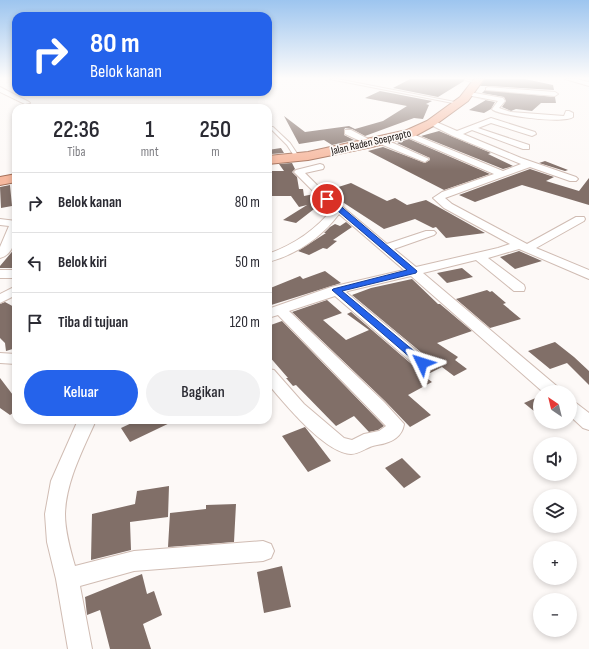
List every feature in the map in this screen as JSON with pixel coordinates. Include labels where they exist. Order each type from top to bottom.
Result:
[{"type":"highway","name":"Jalan Raden Soeprapto","points":[[272,160],[303,157],[407,135],[431,123],[450,109]]},
{"type":"highway","points":[[0,181],[12,179]]},
{"type":"street","points":[[496,109],[505,112],[564,118],[569,117],[569,113]]},
{"type":"street","points":[[456,134],[492,120],[532,134]]},
{"type":"street","points":[[431,123],[527,163],[553,167],[574,178]]},
{"type":"street","points":[[472,128],[526,147]]},
{"type":"street","points":[[348,132],[425,160]]},
{"type":"street","points":[[407,135],[503,174]]},
{"type":"street","points":[[303,157],[320,167],[300,171],[299,173],[545,385]]},
{"type":"street","points":[[544,159],[527,163],[503,174],[451,191],[438,197],[448,206],[524,246],[589,275]]},
{"type":"street","points":[[272,256],[289,250],[302,241],[324,224],[338,208]]},
{"type":"street","points":[[272,379],[298,408],[338,443],[353,447],[370,439],[383,438],[394,430],[395,424],[378,406],[274,312],[336,290],[524,246],[580,219]]},
{"type":"street","points":[[0,222],[12,223]]},
{"type":"street","points":[[0,254],[6,248],[12,233]]},
{"type":"street","points":[[386,248],[430,233]]},
{"type":"street","points":[[478,256],[520,288]]},
{"type":"street","points":[[0,274],[12,274]]},
{"type":"street","points":[[336,290],[422,363]]},
{"type":"street","points":[[0,299],[12,292]]},
{"type":"street","points":[[0,358],[12,359]]},
{"type":"street","points":[[577,413],[589,423]]},
{"type":"street","points":[[80,649],[55,514],[61,481],[85,424]]},
{"type":"street","points":[[67,579],[134,561],[263,551]]},
{"type":"lane","points":[[272,128],[303,157]]},
{"type":"building","points":[[402,109],[427,109],[423,119],[414,118],[365,136],[352,129],[345,128],[344,135],[354,140],[332,145],[324,140],[299,144],[284,116],[305,132],[349,126],[355,129],[383,121]]},
{"type":"building","points":[[470,109],[490,109],[484,113],[469,110]]},
{"type":"building","points":[[518,109],[534,109],[532,111]]},
{"type":"building","points":[[439,131],[491,153],[488,154],[513,166],[503,169],[421,136]]},
{"type":"building","points":[[409,139],[490,174],[444,190],[368,151],[383,147],[425,163],[430,160],[430,158],[397,143]]},
{"type":"building","points":[[281,148],[284,153],[272,154],[272,149]]},
{"type":"building","points":[[545,161],[568,170],[565,171],[539,163]]},
{"type":"building","points":[[292,163],[295,169],[292,172],[297,177],[299,189],[303,189],[304,196],[314,194],[325,203],[316,204],[318,206],[296,223],[283,220],[307,205],[299,207],[291,196],[272,196],[272,171],[284,171],[279,164]]},
{"type":"building","points":[[530,169],[554,177],[546,181],[579,191],[589,178],[589,205],[522,185],[475,202],[459,195]]},
{"type":"building","points":[[351,183],[387,201],[395,198],[407,205],[426,200],[485,233],[446,238],[436,227],[433,228],[415,219],[384,229],[344,203],[341,204],[328,192],[336,191],[332,189]]},
{"type":"building","points":[[10,185],[12,206],[1,208],[0,187]]},
{"type":"building","points":[[346,222],[352,227],[333,240],[337,241],[327,249],[323,248],[309,255],[298,251],[326,233],[324,233],[330,227],[335,224],[340,226]]},
{"type":"building","points":[[519,251],[542,261],[515,269],[500,257]]},
{"type":"building","points":[[12,252],[12,268],[0,268]]},
{"type":"building","points":[[462,268],[473,277],[447,283],[437,273]]},
{"type":"building","points":[[325,271],[341,283],[272,305],[272,287],[300,276],[303,279]]},
{"type":"building","points":[[412,279],[438,304],[440,304],[472,331],[437,343],[458,357],[455,360],[467,369],[454,376],[442,367],[424,376],[432,382],[408,395],[431,415],[410,427],[292,312],[327,300],[342,313],[323,320],[346,340],[369,330],[347,314],[351,312],[416,368],[427,368],[432,363],[428,358],[352,295],[371,288]]},
{"type":"building","points":[[487,290],[490,292],[492,291],[506,303],[503,304],[521,319],[490,328],[456,299]]},
{"type":"building","points":[[5,302],[12,306],[12,349],[6,351],[5,343],[0,338],[0,304]]},
{"type":"building","points":[[282,321],[384,426],[378,430],[369,432],[354,416],[336,426],[296,385],[293,386],[272,360],[272,325]]},
{"type":"building","points":[[555,342],[589,371],[589,385],[567,363],[550,369],[528,351]]},
{"type":"building","points":[[0,378],[12,394],[12,414],[10,415],[0,408]]},
{"type":"building","points":[[533,399],[533,410],[524,403]]},
{"type":"building","points":[[130,424],[168,424],[130,442],[121,428]]},
{"type":"building","points":[[305,427],[331,461],[308,472],[282,436]]},
{"type":"building","points":[[402,458],[421,477],[404,488],[385,468]]},
{"type":"building","points":[[169,486],[168,517],[130,522],[131,550],[91,560],[92,514],[135,504],[137,491]]},
{"type":"building","points":[[236,504],[234,542],[168,547],[170,513],[206,509],[206,505]]},
{"type":"building","points":[[282,566],[291,607],[264,613],[257,572]]},
{"type":"building","points":[[142,574],[147,594],[154,591],[162,615],[143,624],[151,649],[110,649],[100,610],[87,615],[85,597]]},
{"type":"route","points":[[327,199],[370,233],[413,271],[336,290],[422,363]]}]
